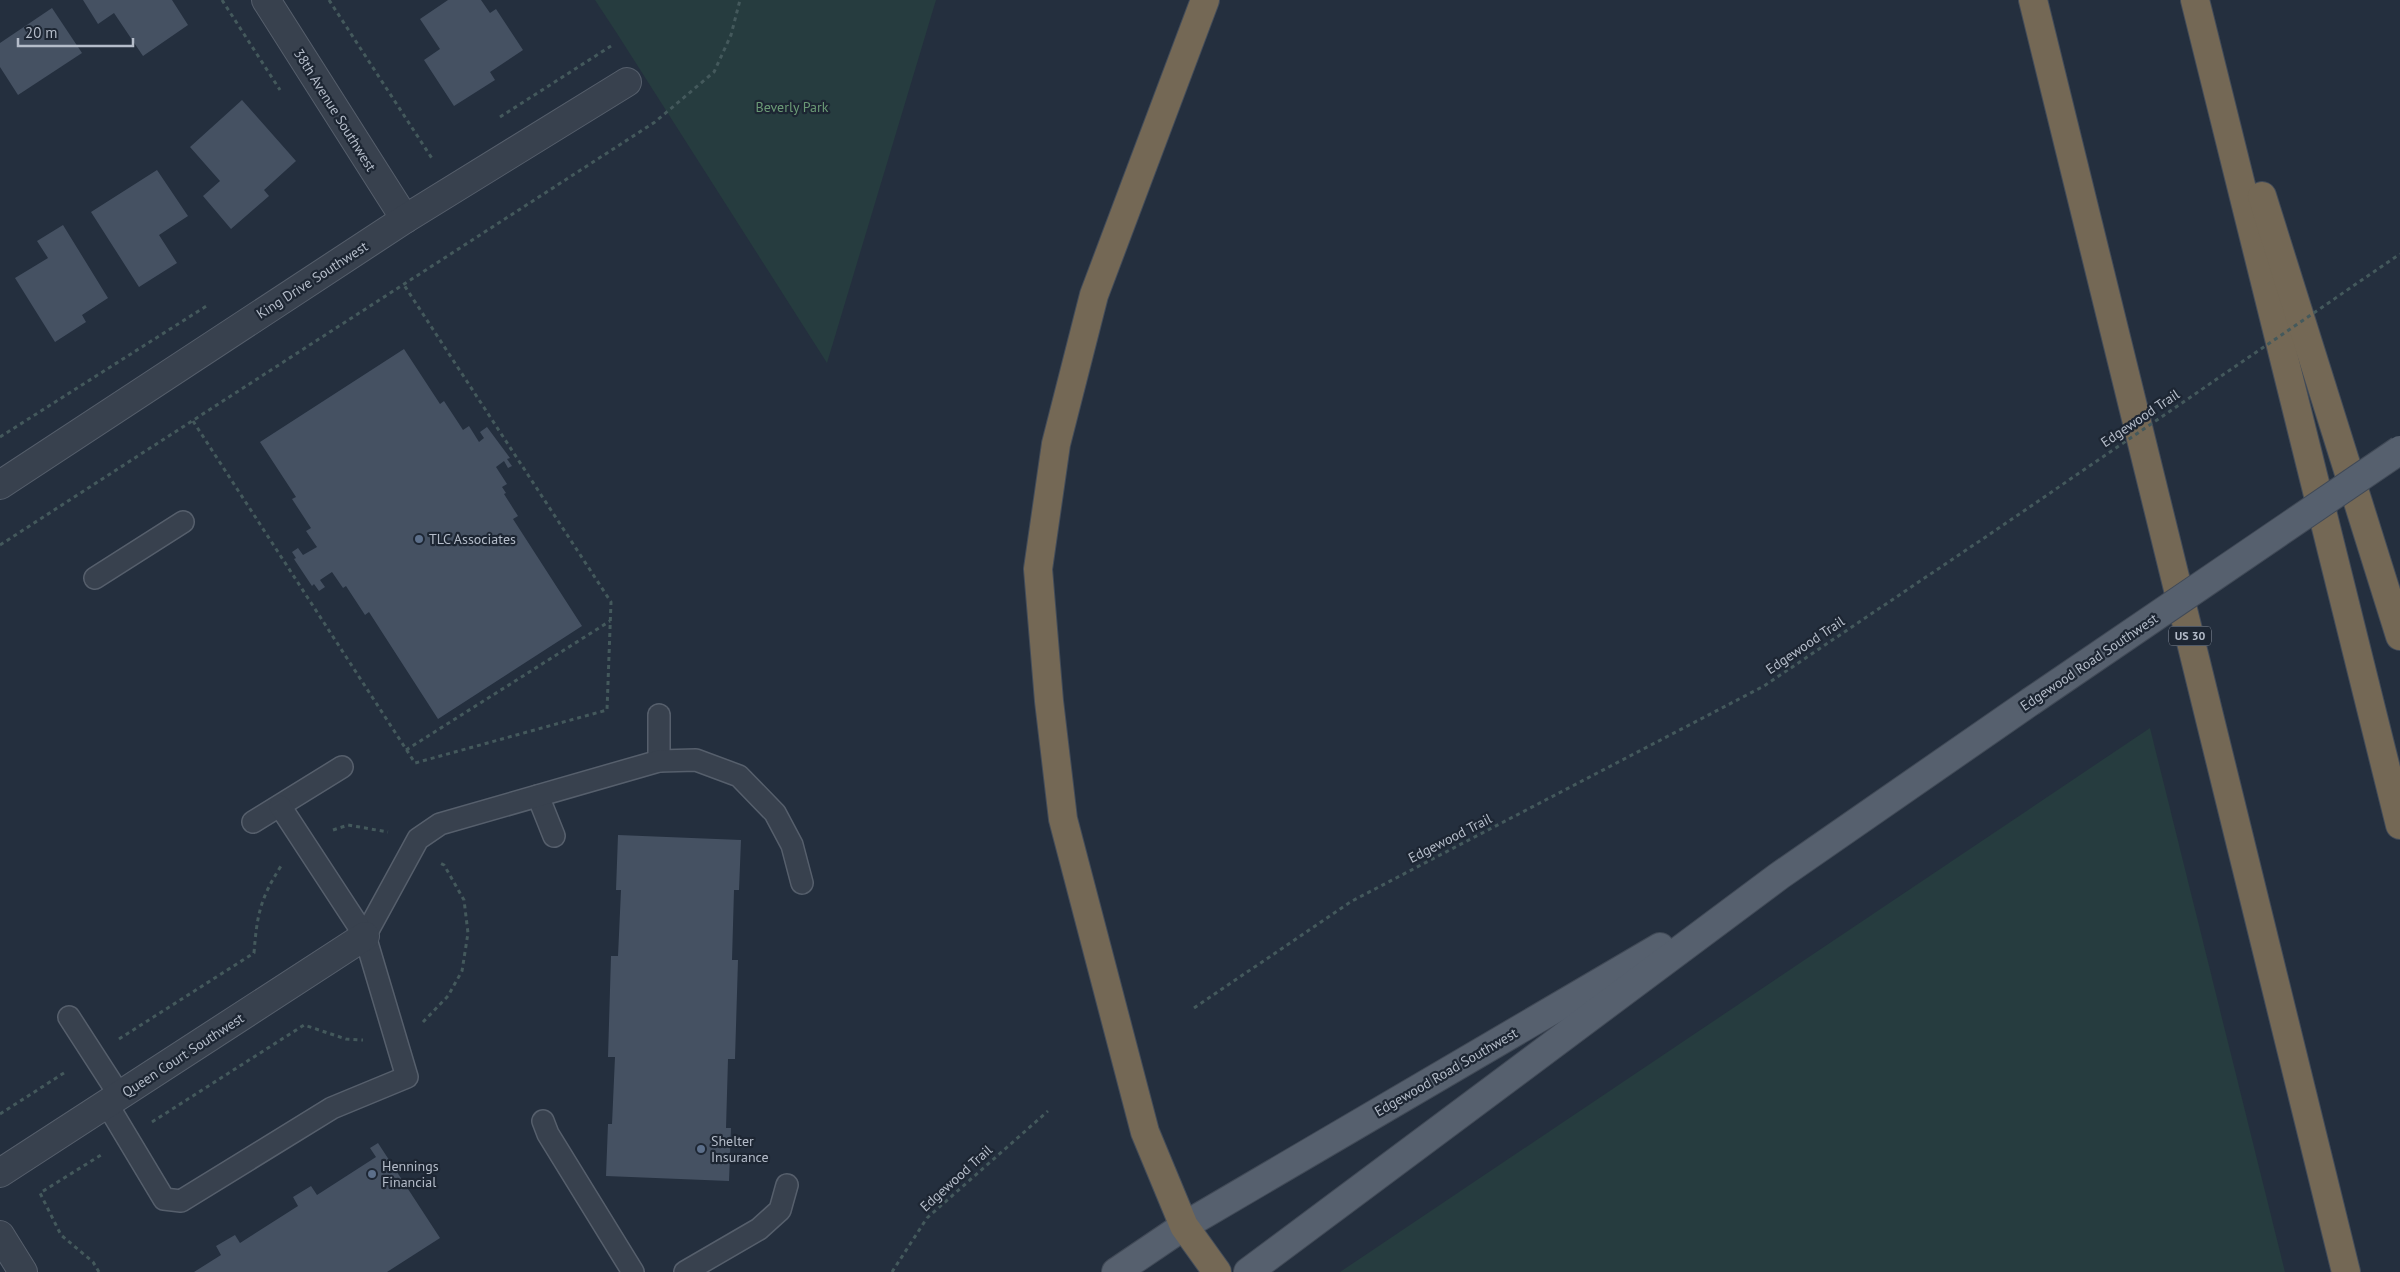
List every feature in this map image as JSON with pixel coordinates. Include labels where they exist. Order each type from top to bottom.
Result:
[{"type":"highway","points":[[1205,0],[1094,295],[1056,444],[1038,569],[1048,701],[1063,819],[1145,1132],[1184,1226],[1217,1272]]},
{"type":"highway","name":"US 30","points":[[2033,0],[2346,1272]]},
{"type":"highway","points":[[2195,0],[2400,825]]},
{"type":"highway","points":[[2200,0],[2400,636]]},
{"type":"main road","name":"Edgewood Road Southwest","points":[[1248,1272],[1780,876],[2030,702],[2400,450]]},
{"type":"main road","name":"Edgewood Road Southwest","points":[[1116,1272],[1184,1226],[1780,876]]},
{"type":"street","name":"38th Avenue Southwest","points":[[266,0],[405,219]]},
{"type":"street","name":"King Drive Southwest","points":[[0,485],[405,219],[628,82]]},
{"type":"street","name":"Queen Court Southwest","points":[[0,1173],[366,936]]},
{"type":"street","points":[[0,1236],[23,1272]]},
{"type":"lane","points":[[95,578],[183,522]]},
{"type":"lane","points":[[659,715],[659,761]]},
{"type":"lane","points":[[366,936],[418,839],[440,824],[659,761],[696,760],[739,776],[775,813],[792,845],[802,883]]},
{"type":"lane","points":[[253,822],[342,767]]},
{"type":"lane","points":[[538,796],[554,836]]},
{"type":"lane","points":[[69,1017],[164,1199],[180,1201],[332,1108],[407,1077],[366,936],[280,806]]},
{"type":"lane","points":[[543,1121],[548,1134],[633,1272]]},
{"type":"lane","points":[[685,1272],[759,1229],[780,1210],[787,1185]]},
{"type":"path","points":[[329,0],[432,160],[441,155]]},
{"type":"path","points":[[0,545],[655,122],[714,72],[731,36],[740,0]]},
{"type":"path","points":[[497,119],[611,46]]},
{"type":"path","name":"Edgewood Trail","points":[[1194,1008],[1352,901],[1764,686],[2400,254]]},
{"type":"path","points":[[193,421],[415,763],[607,710],[611,602],[404,285]]},
{"type":"path","points":[[0,437],[216,300]]},
{"type":"path","points":[[406,750],[611,621]]},
{"type":"path","name":"Edgewood Trail","points":[[892,1272],[927,1218],[1048,1111]]},
{"type":"green space","name":"Beverly Park","points":[[595,0],[936,0],[827,363],[618,35]]},
{"type":"green space","points":[[2150,728],[2285,1272],[1340,1272]]},
{"type":"building","points":[[83,0],[172,0],[188,25],[143,56],[114,13],[98,24]]},
{"type":"building","points":[[448,0],[481,0],[490,13],[496,9],[523,50],[490,72],[495,80],[454,106],[424,60],[440,49],[420,19]]},
{"type":"building","points":[[52,8],[82,53],[18,95],[0,67],[0,43]]},
{"type":"building","points":[[242,100],[296,161],[264,190],[269,196],[231,229],[203,196],[220,181],[190,147]]},
{"type":"building","points":[[157,170],[188,216],[159,235],[177,263],[139,287],[91,212]]},
{"type":"building","points":[[63,225],[108,298],[82,315],[86,322],[55,342],[15,278],[48,258],[37,241]]},
{"type":"building","name":"TLC Associates","points":[[404,349],[440,404],[444,401],[463,430],[469,426],[479,442],[484,438],[480,432],[487,427],[510,458],[507,459],[512,466],[508,468],[504,461],[496,467],[507,484],[502,487],[506,493],[504,494],[518,516],[513,519],[582,626],[438,719],[369,612],[365,615],[346,586],[343,588],[332,572],[320,580],[325,587],[319,591],[314,584],[312,586],[294,559],[296,558],[292,552],[298,548],[303,555],[317,547],[306,531],[311,528],[292,499],[296,497],[260,442]]},
{"type":"building","points":[[618,835],[741,840],[739,890],[734,890],[732,960],[738,960],[735,1059],[728,1059],[726,1128],[731,1128],[729,1181],[606,1176],[608,1124],[612,1124],[615,1057],[608,1057],[611,956],[618,956],[621,890],[616,890]]},
{"type":"building","points":[[378,1143],[440,1238],[387,1272],[194,1272],[221,1255],[216,1246],[235,1235],[240,1243],[298,1206],[293,1197],[311,1186],[317,1195],[376,1157],[370,1148]]},
{"type":"place","name":"TLC Associates","points":[[419,539]]},
{"type":"place","name":"Shelter Insurance","points":[[701,1149]]},
{"type":"place","name":"Hennings Financial","points":[[372,1174]]}]
